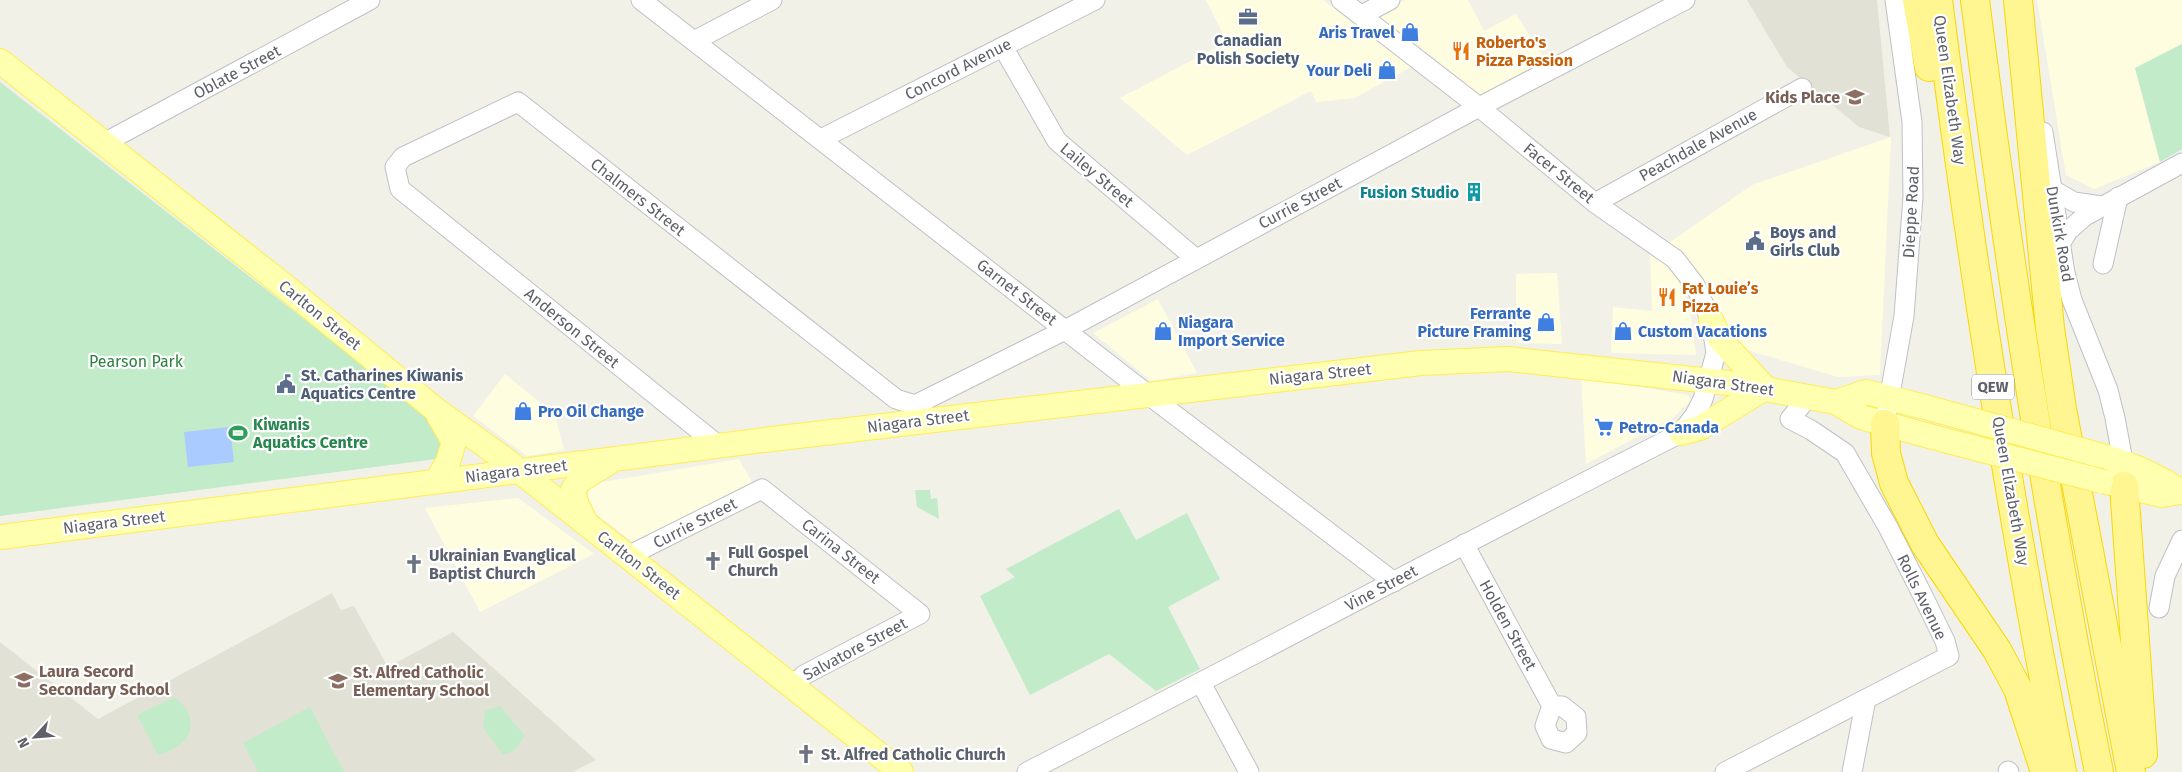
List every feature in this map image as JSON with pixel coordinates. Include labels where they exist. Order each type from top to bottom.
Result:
[{"type":"highway","points":[[1917,0],[1939,123],[1977,280]]},
{"type":"highway","name":"Queen Elizabeth Way","points":[[1938,0],[1990,372],[2046,692],[2062,772]]},
{"type":"highway","name":"QEW","points":[[1975,0],[1996,162],[2028,381],[2063,584],[2099,772]]},
{"type":"highway","points":[[2020,0],[2050,328],[2064,419],[2131,772]]},
{"type":"highway","points":[[1885,424],[1886,453],[1894,483],[1925,544],[1997,650],[2018,689],[2046,772]]},
{"type":"highway","points":[[2116,476],[2144,772]]},
{"type":"main road","name":"Carlton Street","points":[[0,60],[282,284],[436,410],[586,523],[900,772]]},
{"type":"main road","points":[[1681,433],[1700,428],[1765,388],[1720,339],[1711,320]]},
{"type":"main road","name":"Niagara Street","points":[[0,537],[437,480],[1147,394],[1421,363],[1508,359],[1708,380],[1808,396],[1836,402],[1861,417],[1929,436],[2116,476],[2162,495],[2182,492]]},
{"type":"main road","name":"Niagara Street","points":[[1836,402],[1866,392],[1889,397],[2099,455],[2116,476]]},
{"type":"main road","points":[[436,410],[454,442],[448,462],[437,480]]},
{"type":"main road","points":[[586,523],[576,503],[573,490],[579,481],[615,459]]},
{"type":"street","name":"Oblate Street","points":[[104,143],[370,0]]},
{"type":"street","name":"Garnet Street","points":[[641,0],[1147,394],[1394,582]]},
{"type":"street","points":[[694,41],[772,0]]},
{"type":"street","name":"Concord Avenue","points":[[820,139],[1095,0]]},
{"type":"street","name":"Facer Street","points":[[1341,0],[1479,107],[1595,202],[1675,260],[1695,285],[1711,320],[1716,353],[1708,380]]},
{"type":"street","points":[[1362,15],[1390,0]]},
{"type":"street","name":"Currie Street","points":[[914,404],[1065,330],[1479,107],[1685,0]]},
{"type":"street","name":"Dieppe Road","points":[[1885,424],[1904,316],[1913,197],[1912,122],[1895,0]]},
{"type":"street","name":"Dunkirk Road","points":[[2020,0],[2060,244],[2072,300],[2108,390],[2115,418],[2116,476]]},
{"type":"street","name":"Lailey Street","points":[[1003,47],[1057,141],[1196,259]]},
{"type":"street","name":"Peachdale Avenue","points":[[1595,202],[1802,88]]},
{"type":"street","name":"Chalmers Street","points":[[425,210],[400,189],[395,167],[403,157],[518,102],[896,399],[914,404]]},
{"type":"street","points":[[2060,244],[2076,222],[2118,196],[2182,162]]},
{"type":"street","points":[[2052,190],[2074,202],[2101,206]]},
{"type":"street","points":[[2103,264],[2118,196]]},
{"type":"street","name":"Anderson Street","points":[[425,210],[719,446]]},
{"type":"street","name":"Vine Street","points":[[1027,772],[1681,433],[1695,415],[1708,380]]},
{"type":"street","name":"Rolls Avenue","points":[[1725,772],[1949,656],[1941,633],[1897,544],[1844,453],[1811,430],[1790,419],[1808,396]]},
{"type":"street","name":"Currie Street","points":[[628,556],[762,489]]},
{"type":"street","name":"Carina Street","points":[[762,489],[920,614]]},
{"type":"street","points":[[2159,608],[2165,576],[2182,540]]},
{"type":"street","name":"Holden Street","points":[[1464,544],[1552,706]]},
{"type":"street","name":"Salvatore Street","points":[[792,686],[804,675],[920,614]]},
{"type":"street","points":[[1201,683],[1249,772]]},
{"type":"street","points":[[1852,772],[1866,699]]},
{"type":"shaded area","points":[[1206,0],[1323,0],[1354,24],[1406,0],[1468,0],[1484,31],[1516,14],[1545,60],[1480,95],[1431,56],[1355,98],[1316,102],[1311,91],[1187,155],[1120,98],[1227,42]]},
{"type":"shaded area","name":"Kids Place","points":[[1747,0],[1877,0],[1890,137],[1859,127],[1787,67]]},
{"type":"shaded area","points":[[2037,0],[2182,0],[2182,44],[2135,68],[2160,162],[2094,189],[2066,175]]},
{"type":"shaded area","points":[[1891,137],[1880,375],[1838,377],[1740,348],[1696,271],[1669,243],[1752,185]]},
{"type":"shaded area","points":[[1650,252],[1673,269],[1689,304],[1696,355],[1611,353],[1613,307],[1652,311]]},
{"type":"shaded area","points":[[1557,273],[1562,344],[1516,343],[1516,274]]},
{"type":"shaded area","points":[[1158,299],[1197,373],[1151,381],[1093,333]]},
{"type":"shaded area","points":[[505,374],[555,415],[564,450],[527,456],[473,416]]},
{"type":"shaded area","points":[[1581,377],[1688,395],[1691,400],[1674,417],[1586,464]]},
{"type":"shaded area","points":[[739,459],[754,486],[637,545],[585,506],[591,484]]},
{"type":"shaded area","points":[[518,498],[594,554],[480,612],[425,508]]},
{"type":"shaded area","name":"St. Alfred Catholic Elementary School","points":[[332,593],[341,610],[354,606],[388,667],[453,632],[596,760],[573,772],[0,772],[0,642],[98,719]]},
{"type":"green space","points":[[2182,44],[2182,149],[2160,162],[2135,68]]},
{"type":"green space","name":"Pearson Park","points":[[0,82],[404,397],[450,440],[444,458],[0,516]]},
{"type":"green space","points":[[915,490],[930,490],[931,499],[937,498],[939,519],[917,507]]},
{"type":"green space","points":[[1119,509],[1136,540],[1187,513],[1220,579],[1168,607],[1200,669],[1156,691],[1109,654],[1030,695],[980,596],[1015,577],[1006,569]]},
{"type":"green space","points":[[175,697],[188,712],[190,728],[188,735],[184,741],[173,749],[158,755],[138,717],[140,713]]},
{"type":"green space","points":[[500,706],[525,736],[514,751],[503,755],[483,727],[485,711]]},
{"type":"green space","points":[[310,707],[344,772],[258,772],[243,743]]},
{"type":"water","points":[[230,427],[234,462],[188,467],[184,432]]},
{"type":"place","name":"Canadian Polish Society","points":[[1248,17]]},
{"type":"place","name":"Aris Travel","points":[[1410,32]]},
{"type":"place","name":"Roberto's Pizza Passion","points":[[1461,51]]},
{"type":"place","name":"Your Deli","points":[[1387,70]]},
{"type":"place","name":"Kids Place","points":[[1855,97]]},
{"type":"place","name":"Fusion Studio","points":[[1474,192]]},
{"type":"place","name":"Boys and Girls Club","points":[[1755,241]]},
{"type":"place","name":"Fat Louie’s Pizza","points":[[1667,297]]},
{"type":"place","name":"Ferrante Picture Framing","points":[[1546,322]]},
{"type":"place","name":"Niagara Import Service","points":[[1163,331]]},
{"type":"place","name":"Custom Vacations","points":[[1623,331]]},
{"type":"place","name":"St. Catharines Kiwanis Aquatics Centre","points":[[286,384]]},
{"type":"place","name":"Pro Oil Change","points":[[523,411]]},
{"type":"place","name":"Petro-Canada","points":[[1604,427]]},
{"type":"place","name":"Kiwanis Aquatics Centre","points":[[238,433]]},
{"type":"place","name":"Full Gospel Church","points":[[713,561]]},
{"type":"place","name":"Ukrainian Evanglical Baptist Church","points":[[414,564]]},
{"type":"place","name":"Laura Secord Secondary School","points":[[24,680]]},
{"type":"place","name":"St. Alfred Catholic Elementary School","points":[[338,681]]},
{"type":"place","name":"St. Alfred Catholic Church","points":[[806,754]]}]
